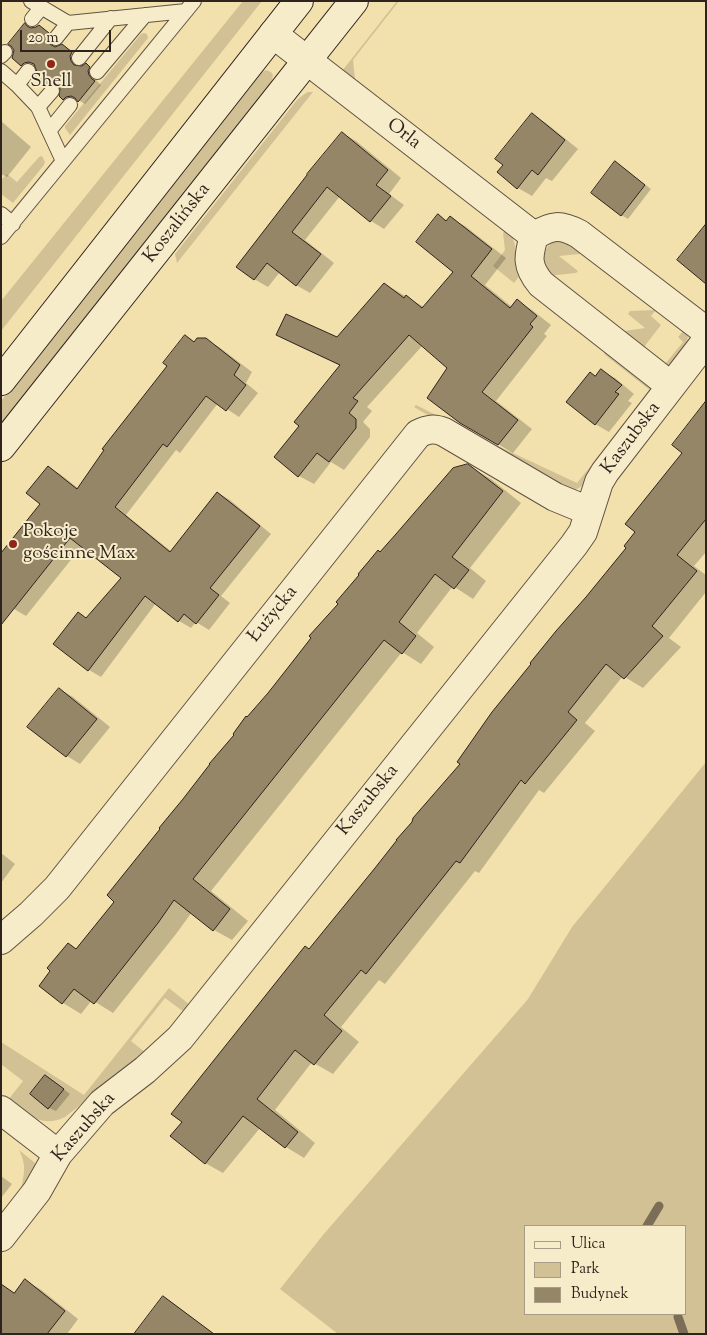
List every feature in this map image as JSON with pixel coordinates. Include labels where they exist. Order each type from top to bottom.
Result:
[{"type":"street","points":[[1,381],[299,1]]},
{"type":"street","name":"Koszalińska","points":[[1,447],[354,1]]},
{"type":"street","name":"Orla","points":[[273,34],[534,236]]},
{"type":"street","points":[[671,386],[541,284],[534,276],[530,264],[530,252],[534,236],[547,228],[560,227],[570,229],[706,331]]},
{"type":"street","name":"Kaszubska","points":[[1,1236],[37,1191],[58,1154],[102,1103],[145,1070],[180,1038],[574,545],[583,532],[599,482],[605,472],[671,386],[701,358]]},
{"type":"street","name":"Łużycka","points":[[1,940],[31,914],[56,888],[418,434],[426,430],[435,429],[444,432],[555,498],[589,511]]},
{"type":"street","points":[[1,1110],[58,1154]]},
{"type":"lane","points":[[32,19],[36,5],[68,23],[145,15],[190,6]]},
{"type":"lane","points":[[1,238],[190,6]]},
{"type":"lane","points":[[97,72],[145,15]]},
{"type":"lane","points":[[79,58],[111,18]]},
{"type":"lane","points":[[56,38],[68,23]]},
{"type":"lane","points":[[1,71],[38,107],[63,161]]},
{"type":"lane","points":[[17,85],[28,71]]},
{"type":"lane","points":[[38,107],[52,91]]},
{"type":"lane","points":[[49,131],[70,105]]},
{"type":"lane","points":[[1,214],[12,224]]},
{"type":"green space","points":[[243,1],[262,1],[1,331],[1,301]]},
{"type":"green space","points":[[397,1],[399,1],[353,60],[355,79],[460,161],[457,163],[342,71]]},
{"type":"green space","points":[[141,34],[147,34],[148,38],[70,135],[65,126]]},
{"type":"green space","points":[[266,70],[273,75],[272,81],[1,423],[1,401],[262,72]]},
{"type":"green space","points":[[308,92],[313,92],[177,263],[175,254],[297,100]]},
{"type":"green space","points":[[42,156],[45,162],[44,165],[13,203],[1,194],[1,180],[7,174],[17,182]]},
{"type":"green space","points":[[507,229],[512,236],[517,266],[521,274],[514,283],[493,266],[505,250],[503,233]]},
{"type":"green space","points":[[561,238],[589,253],[559,256],[578,271],[576,273],[547,276],[544,258],[546,249],[554,241]]},
{"type":"green space","points":[[656,310],[651,316],[661,325],[644,347],[666,363],[683,342],[678,337],[685,329],[688,336],[687,343],[669,368],[617,332],[645,328],[628,314],[630,311]]},
{"type":"green space","points":[[608,350],[654,388],[587,482],[573,491],[558,491],[414,407],[416,405],[577,483],[651,391],[604,354]]},
{"type":"green space","points":[[706,762],[706,1334],[338,1334],[280,1289],[323,1235],[528,999],[572,927]]},
{"type":"green space","points":[[169,988],[190,1005],[184,1012],[165,998],[131,1041],[146,1053],[65,1117],[48,1121],[34,1118],[8,1100],[23,1081],[1,1064],[1,1042],[84,1095]]},
{"type":"green space","points":[[19,1150],[35,1163],[31,1178],[21,1190],[24,1165]]},
{"type":"building","points":[[25,23],[31,28],[39,25],[49,33],[48,41],[50,44],[55,47],[62,44],[72,52],[70,56],[74,65],[82,66],[86,63],[90,67],[89,75],[95,81],[78,102],[71,96],[63,100],[59,96],[60,89],[57,84],[50,83],[45,85],[35,77],[37,72],[34,64],[29,62],[21,66],[12,58],[14,50],[8,44]]},
{"type":"building","points":[[532,113],[565,140],[538,175],[532,170],[517,189],[497,172],[503,165],[495,159]]},
{"type":"building","points":[[342,132],[388,170],[376,185],[391,196],[370,222],[327,187],[292,232],[321,254],[296,286],[267,263],[254,280],[236,267],[307,174]]},
{"type":"building","points":[[615,161],[645,185],[621,216],[591,193]]},
{"type":"building","points":[[438,214],[446,221],[450,216],[492,249],[471,276],[510,308],[517,299],[537,316],[530,324],[533,327],[482,392],[518,420],[498,445],[460,423],[427,398],[447,368],[409,335],[353,398],[358,401],[349,413],[356,419],[356,428],[329,462],[317,453],[298,477],[274,457],[299,426],[294,422],[340,365],[276,335],[286,314],[337,337],[384,283],[404,298],[406,295],[422,308],[453,272],[416,242]]},
{"type":"building","points":[[706,224],[706,284],[677,260]]},
{"type":"building","points":[[185,335],[194,342],[197,338],[206,338],[240,365],[234,375],[246,385],[226,411],[206,396],[167,447],[163,444],[115,507],[170,552],[217,492],[260,526],[210,588],[219,595],[196,624],[184,614],[178,622],[145,596],[88,671],[53,644],[78,612],[86,618],[121,578],[70,538],[1,625],[1,553],[40,504],[26,493],[48,466],[77,489],[104,450],[102,449],[167,366],[163,363]]},
{"type":"building","points":[[601,369],[622,385],[615,392],[619,394],[595,425],[566,402],[590,372],[595,376]]},
{"type":"building","points":[[706,401],[706,519],[677,555],[697,571],[652,626],[663,636],[624,679],[606,664],[568,712],[577,720],[525,784],[521,780],[460,863],[456,861],[366,974],[361,970],[324,1015],[342,1031],[314,1065],[295,1050],[257,1099],[298,1132],[285,1148],[243,1116],[205,1164],[170,1136],[182,1122],[171,1114],[305,946],[309,949],[412,822],[413,818],[460,764],[457,762],[492,712],[556,631],[626,548],[624,546],[635,532],[625,524],[682,453],[672,445]]},
{"type":"building","points":[[468,464],[503,491],[452,557],[469,570],[454,589],[435,574],[399,622],[416,636],[402,654],[384,640],[193,879],[230,909],[213,931],[174,900],[94,1004],[74,989],[62,1004],[39,986],[50,971],[47,968],[68,943],[76,949],[114,902],[107,895],[209,764],[234,735],[246,716],[268,693],[290,665],[311,638],[309,636],[338,604],[336,602],[358,574],[378,550],[380,552],[453,468]]},
{"type":"building","points":[[59,688],[97,719],[66,757],[27,727]]},
{"type":"building","points":[[45,1075],[64,1089],[48,1109],[30,1094]]},
{"type":"building","points":[[25,1279],[65,1311],[47,1334],[1,1334],[1,1284],[14,1293]]},
{"type":"building","points":[[163,1296],[214,1334],[134,1334]]},
{"type":"waterway","points":[[648,1225],[659,1206]]},
{"type":"waterway","points":[[678,1317],[684,1334]]},
{"type":"place","name":"Shell","points":[[51,64]]},
{"type":"place","name":"Pokoje gościnne Max","points":[[13,544]]}]
